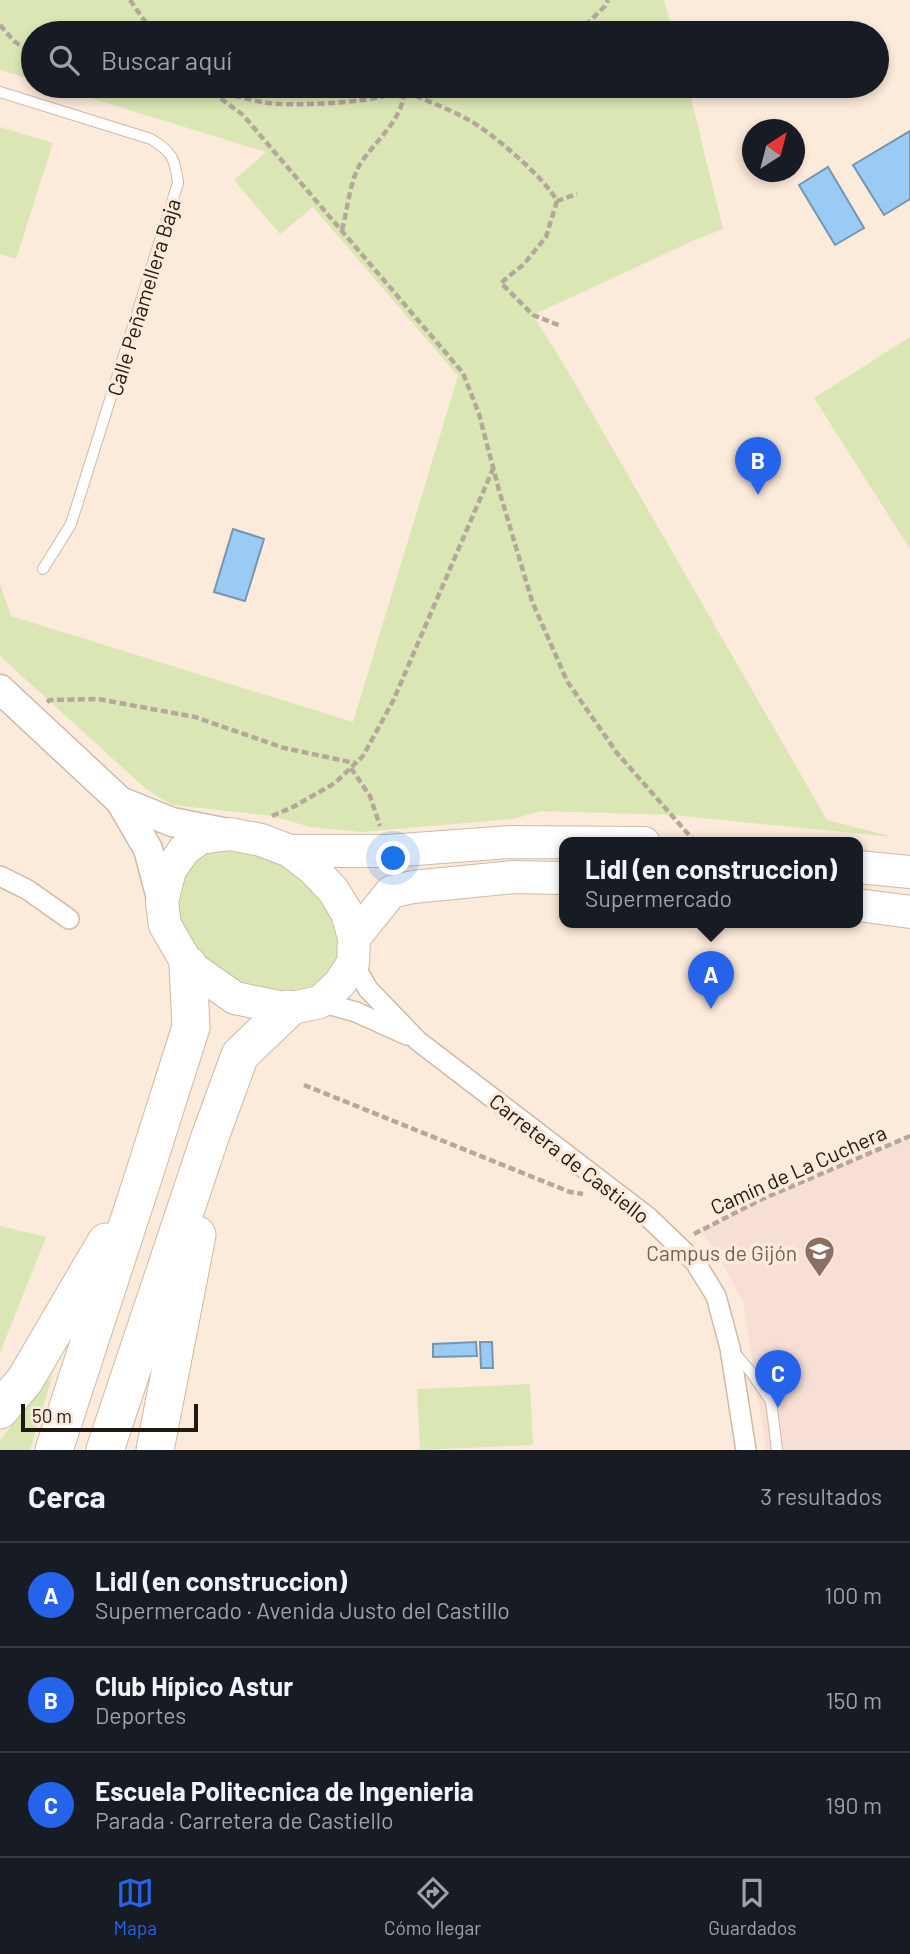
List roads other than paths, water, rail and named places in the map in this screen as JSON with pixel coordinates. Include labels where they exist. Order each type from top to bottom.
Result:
[{"type":"highway","points":[[54,1450],[191,1027],[188,965]]},
{"type":"highway","points":[[105,1450],[240,1055],[304,1006]]},
{"type":"highway","points":[[155,1450],[196,1241],[210,1137]]},
{"type":"highway","points":[[0,1410],[25,1380],[144,1178]]},
{"type":"main road","points":[[0,690],[120,801],[148,849],[165,925],[188,965],[235,998],[304,1006],[340,983],[354,951],[391,892],[413,887],[502,878],[559,878]]},
{"type":"main road","points":[[120,801],[172,822],[261,840],[290,851],[312,868],[333,890],[347,913],[354,951]]},
{"type":"main road","points":[[162,902],[170,870],[184,850],[200,838],[230,834]]},
{"type":"main road","points":[[290,851],[388,851],[510,842],[559,842]]},
{"type":"main road","points":[[863,867],[910,872]]},
{"type":"main road","points":[[863,906],[910,912]]},
{"type":"street","points":[[0,876],[27,890],[69,919]]},
{"type":"street","name":"Carretera de Castiello","points":[[354,951],[368,989],[418,1041],[626,1200],[667,1234],[695,1262],[716,1296],[730,1348],[746,1450]]},
{"type":"street","name":"Carretera de Castiello","points":[[304,1006],[356,1012],[418,1041]]},
{"type":"lane","name":"Calle Peñamellera Baja","points":[[0,92],[151,139],[168,150],[176,164],[178,183],[71,524],[43,569]]},
{"type":"lane","points":[[730,1348],[771,1401],[777,1450]]},
{"type":"water","points":[[910,131],[910,199],[884,215],[853,165]]},
{"type":"water","points":[[828,167],[864,228],[835,245],[799,185]]},
{"type":"water","points":[[233,529],[264,539],[245,601],[214,592]]},
{"type":"water","points":[[476,1342],[477,1356],[433,1357],[433,1344]]},
{"type":"water","points":[[480,1342],[492,1342],[493,1368],[481,1368]]},
{"type":"place","name":"Club Hípico Astur","points":[[758,495]]},
{"type":"place","name":"Lidl (en construccion)","points":[[711,1009]]},
{"type":"place","name":"Campus de Gijón","points":[[820,1279]]},
{"type":"place","name":"Escuela Politecnica de Ingenieria","points":[[778,1408]]}]
